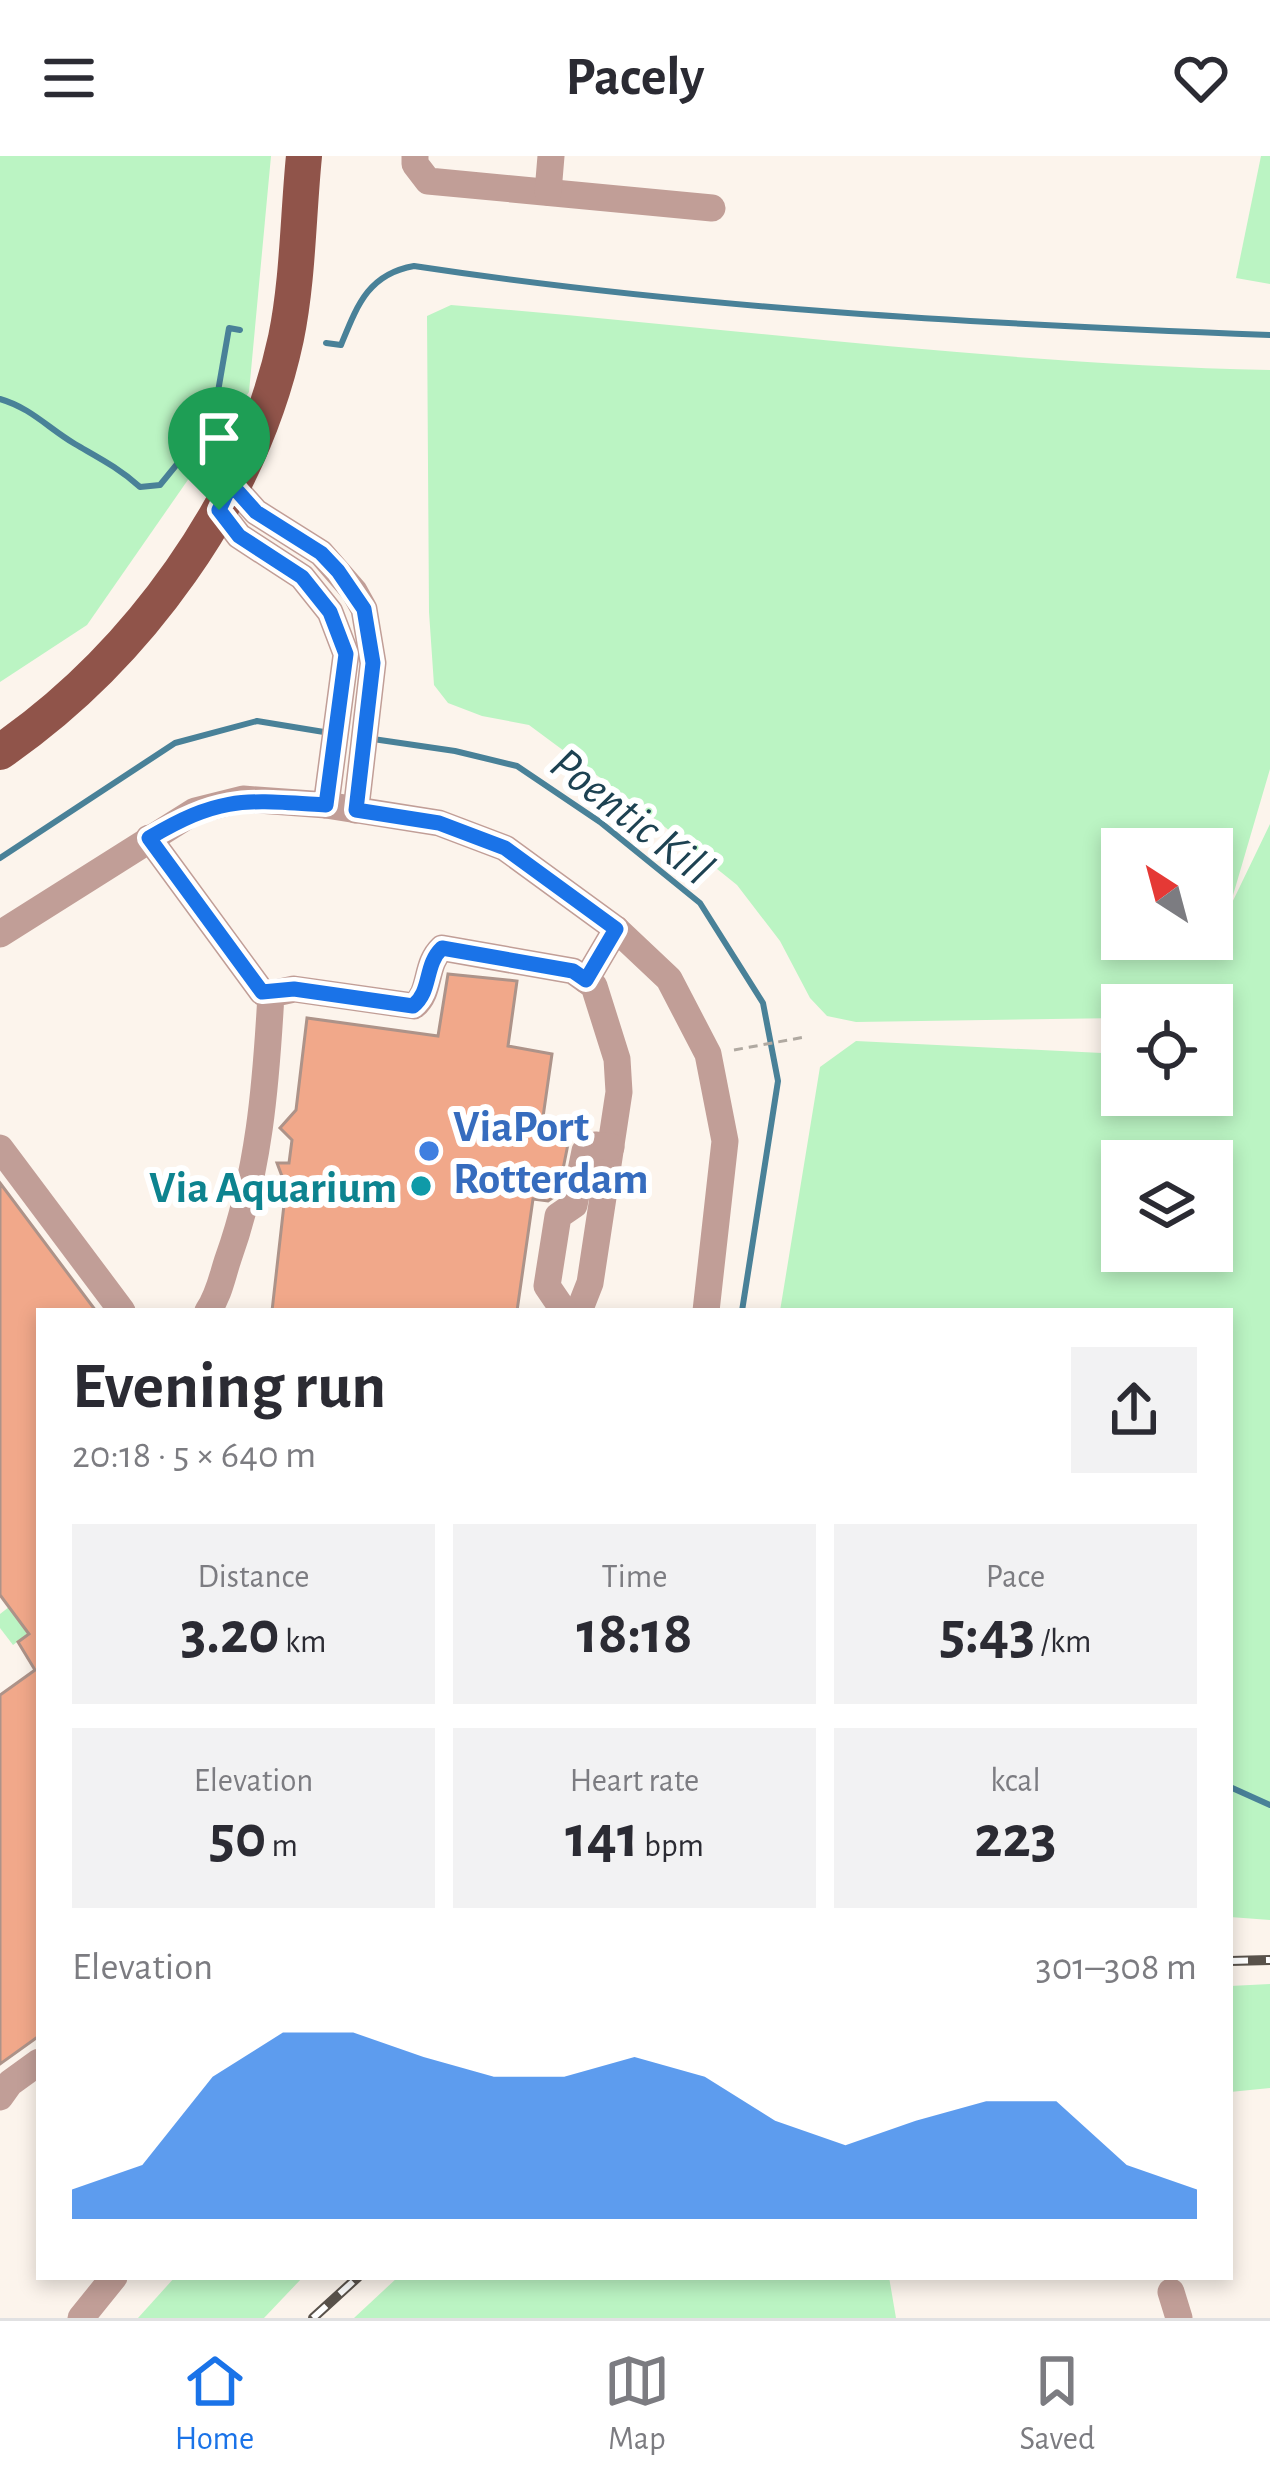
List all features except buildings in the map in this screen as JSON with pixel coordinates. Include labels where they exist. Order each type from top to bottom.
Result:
[{"type":"main road","points":[[0,752],[94,674],[163,594],[225,497],[259,428],[286,337],[304,156]]},
{"type":"lane","points":[[415,156],[428,181],[712,208]]},
{"type":"lane","points":[[548,192],[551,156]]},
{"type":"lane","points":[[225,497],[239,536],[302,577],[330,612],[346,654],[354,705],[360,776],[356,810]]},
{"type":"lane","points":[[326,805],[354,705]]},
{"type":"lane","points":[[0,934],[195,811],[243,800],[326,805],[439,823],[505,848],[616,929],[669,980],[708,1054],[725,1141],[706,1308]]},
{"type":"lane","points":[[149,838],[262,992],[294,989],[413,1006],[423,998],[431,959],[442,948],[573,971],[594,986],[619,1070],[590,1283],[580,1308]]},
{"type":"lane","points":[[586,980],[616,929]]},
{"type":"lane","points":[[210,1308],[243,1222],[258,1152],[271,994]]},
{"type":"lane","points":[[562,1308],[547,1286],[558,1216],[574,1204],[585,1151],[595,1144],[611,1147]]},
{"type":"lane","points":[[0,1148],[120,1308]]},
{"type":"lane","points":[[0,2097],[10,2083],[36,2064]]},
{"type":"lane","points":[[81,2318],[112,2280]]},
{"type":"path","points":[[729,1051],[806,1037]]},
{"type":"green space","points":[[0,156],[271,156],[249,392],[87,625],[0,682]]},
{"type":"green space","points":[[1261,156],[1270,156],[1270,284],[1236,278]]},
{"type":"green space","points":[[451,305],[962,353],[1270,370],[1270,769],[1233,895],[1233,828],[1101,828],[1101,960],[1233,960],[1233,901],[1270,824],[1270,1920],[1233,1917],[1233,1308],[780,1308],[820,1067],[856,1041],[1101,1053],[1101,1116],[1233,1116],[1233,984],[1101,984],[1101,1018],[856,1022],[827,1016],[810,998],[780,941],[737,885],[529,725],[482,716],[448,703],[434,685],[429,612],[427,316]]},
{"type":"green space","points":[[9,1607],[32,1631],[13,1645],[0,1628],[0,1614]]},
{"type":"green space","points":[[1270,1984],[1270,2088],[1233,2092],[1233,1986]]},
{"type":"green space","points":[[172,2280],[300,2280],[264,2318],[138,2318]]},
{"type":"green space","points":[[395,2280],[890,2280],[896,2318],[354,2318]]},
{"type":"waterway","points":[[326,343],[341,345],[359,305],[375,284],[414,266],[627,293],[841,312],[1270,335]]},
{"type":"waterway","points":[[0,399],[30,413],[140,487],[160,485],[191,447],[216,403],[229,328],[240,330]]},
{"type":"waterway","name":"Poentic Kill","points":[[0,858],[175,743],[257,721],[330,733]]},
{"type":"waterway","name":"Poentic Kill","points":[[373,739],[517,766],[600,822],[700,903],[763,1003],[778,1081],[742,1308]]},
{"type":"waterway","name":"Poentic Kill","points":[[1233,1788],[1270,1805]]},
{"type":"railway","points":[[1233,1961],[1270,1960]]},
{"type":"railway","points":[[313,2318],[355,2280]]},
{"type":"place","name":"ViaPort Rotterdam","points":[[429,1151]]},
{"type":"place","name":"Via Aquarium","points":[[421,1186]]},
{"type":"route","points":[[231,484],[256,512],[321,553],[364,609],[373,663],[356,810],[439,823],[505,848],[616,929],[586,980],[573,971],[442,948],[431,959],[423,998],[413,1006],[294,989],[262,992],[149,838],[195,811],[243,800],[326,805],[346,654],[330,612],[302,577],[239,536],[219,510],[231,484]]}]
